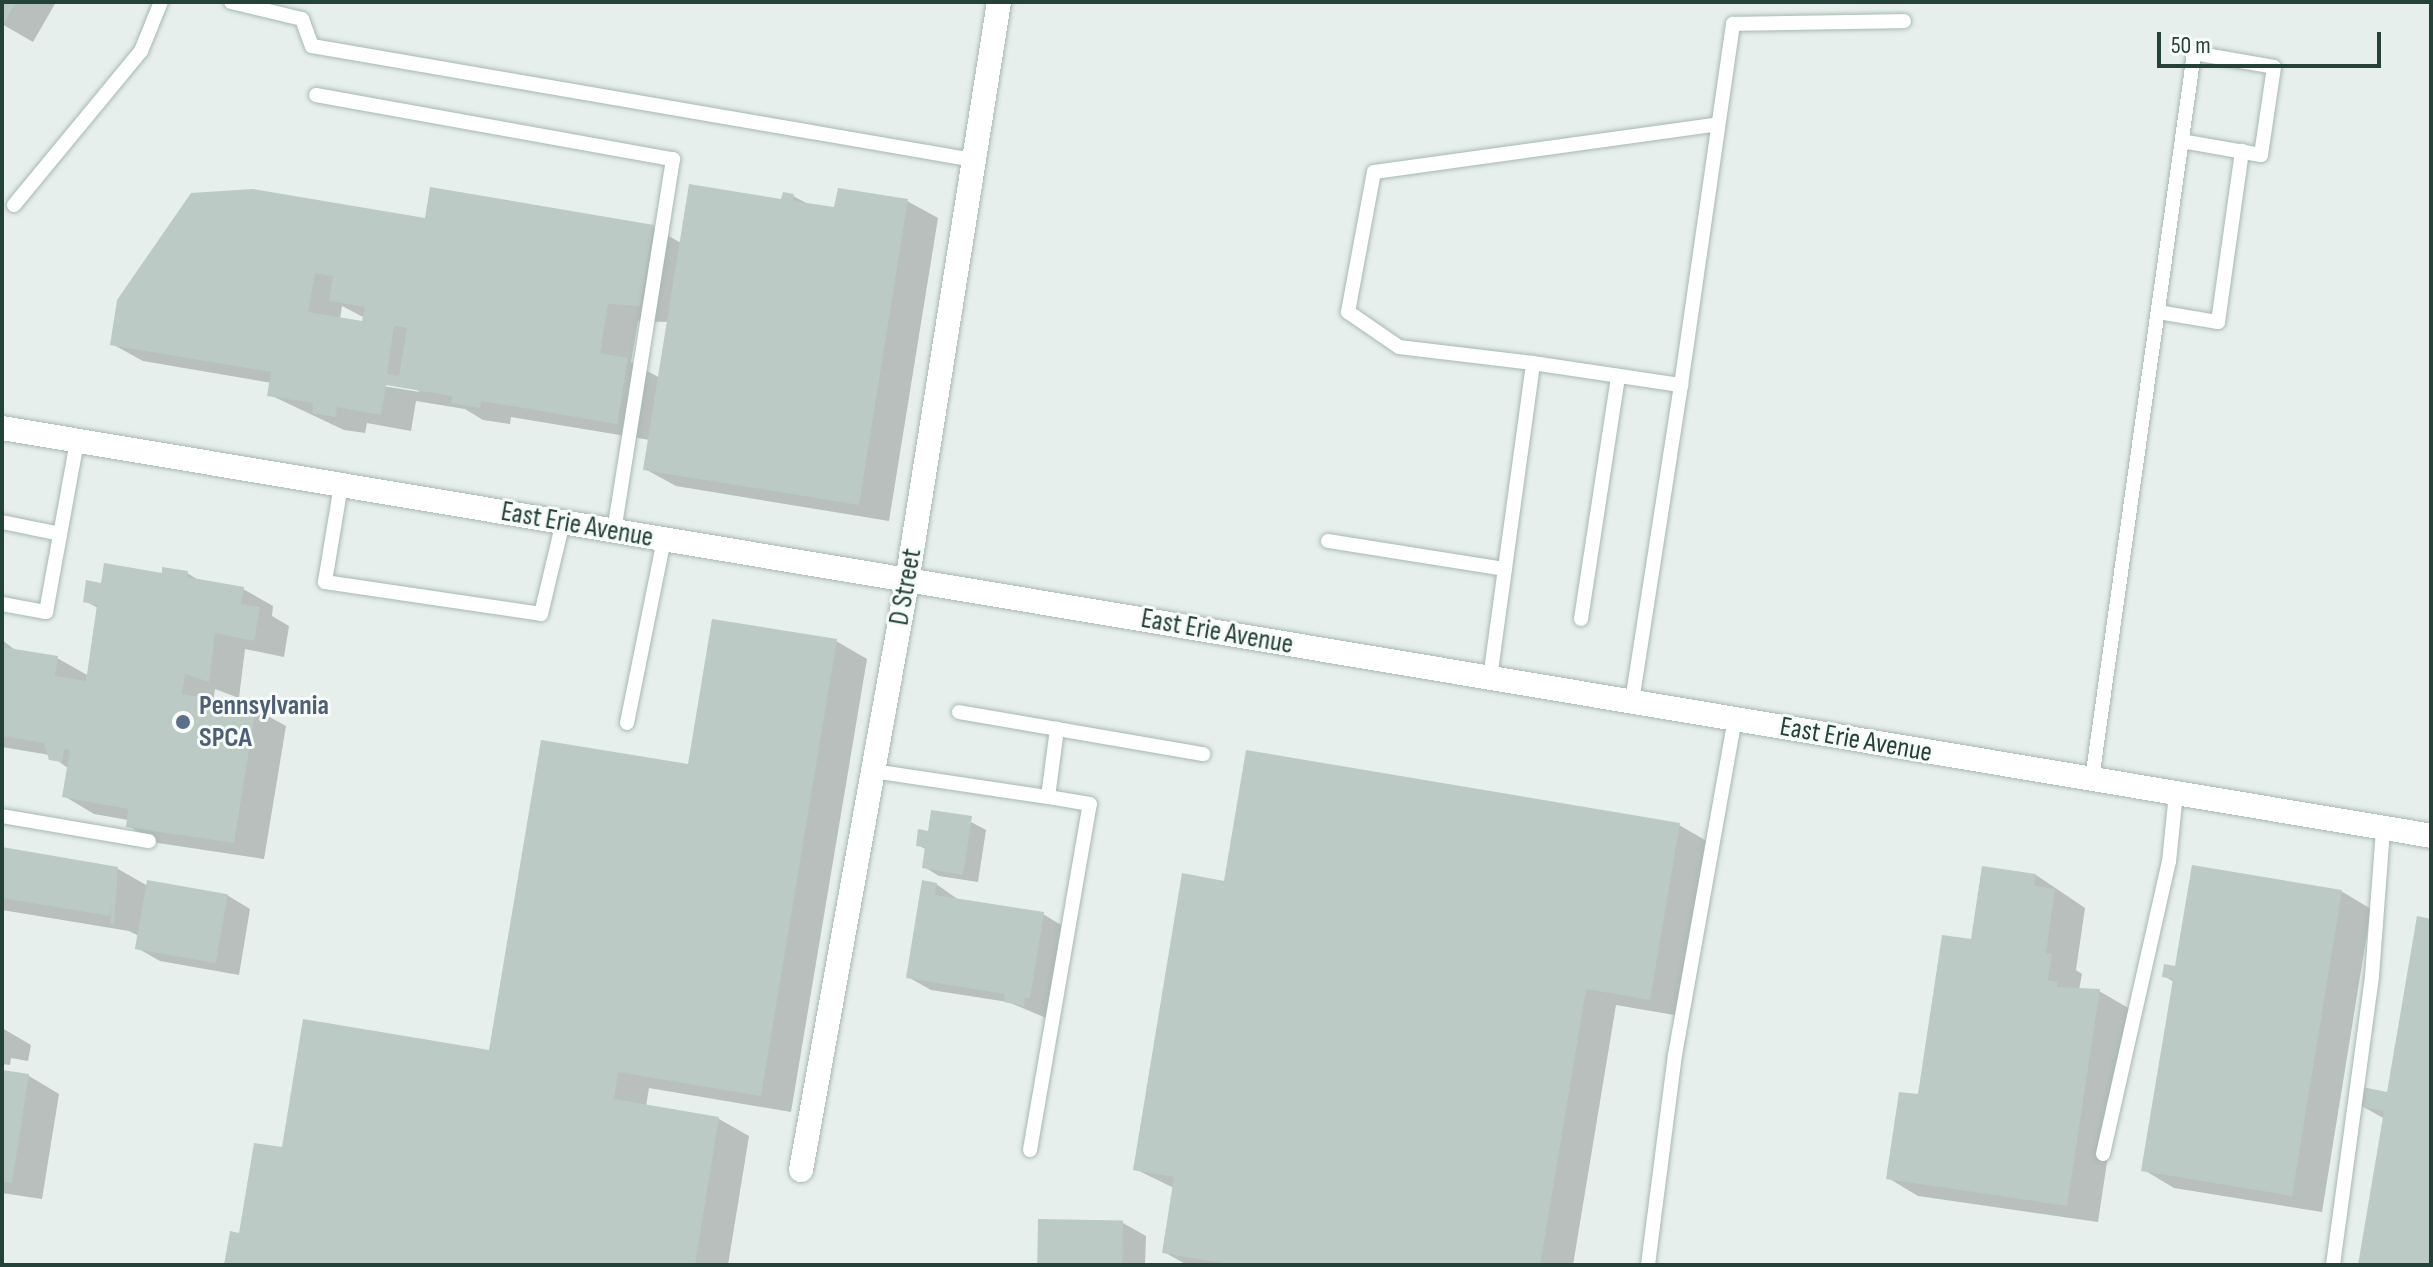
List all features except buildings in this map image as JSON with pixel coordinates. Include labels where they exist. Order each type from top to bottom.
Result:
[{"type":"main road","name":"D Street","points":[[801,1170],[907,580],[999,2]]},
{"type":"main road","name":"East Erie Avenue","points":[[2,428],[2431,836]]},
{"type":"lane","points":[[14,205],[141,51],[161,2]]},
{"type":"lane","points":[[231,2],[302,19],[312,46],[974,160]]},
{"type":"lane","points":[[1632,702],[1733,24],[1904,21]]},
{"type":"lane","points":[[2092,779],[2194,53],[2274,67],[2261,155],[2182,141]]},
{"type":"lane","points":[[316,95],[673,159],[614,531]]},
{"type":"lane","points":[[1681,385],[1399,347],[1348,312],[1374,172],[1718,124]]},
{"type":"lane","points":[[2158,312],[2218,322],[2242,151]]},
{"type":"lane","points":[[1490,678],[1533,363]]},
{"type":"lane","points":[[1581,619],[1618,376]]},
{"type":"lane","points":[[2,604],[46,612],[77,441]]},
{"type":"lane","points":[[341,485],[325,582],[541,614],[563,522]]},
{"type":"lane","points":[[2,522],[60,534]]},
{"type":"lane","points":[[627,723],[664,539]]},
{"type":"lane","points":[[1328,541],[1505,569]]},
{"type":"lane","points":[[959,712],[1203,754]]},
{"type":"lane","points":[[1648,1265],[1675,1055],[1735,719]]},
{"type":"lane","points":[[1048,797],[1057,729]]},
{"type":"lane","points":[[873,771],[1090,804],[1030,1150]]},
{"type":"lane","points":[[2103,1154],[2169,862],[2176,793]]},
{"type":"lane","points":[[2,816],[149,841]]},
{"type":"lane","points":[[2333,1265],[2372,976],[2383,828]]},
{"type":"place","name":"Pennsylvania SPCA","points":[[183,722]]}]
